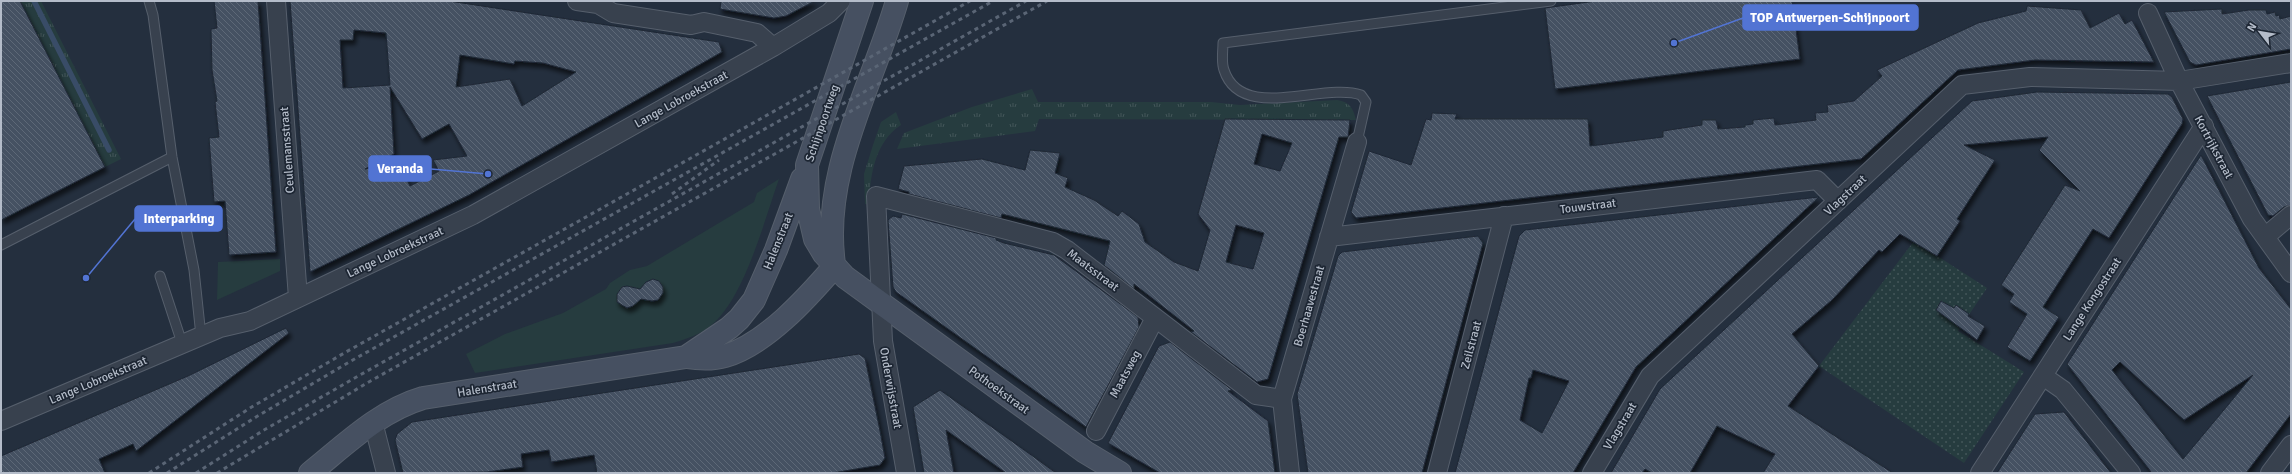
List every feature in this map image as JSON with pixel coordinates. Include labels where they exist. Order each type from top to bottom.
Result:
[{"type":"street","name":"Ceulemansstraat","points":[[276,1],[298,298]]},
{"type":"street","points":[[577,1],[598,4],[613,13],[691,25],[704,22],[757,33],[773,47],[830,13],[841,1]]},
{"type":"street","name":"Schijnpoortweg","points":[[862,1],[807,165],[806,193],[812,228],[824,254],[834,267],[881,303]]},
{"type":"street","points":[[834,267],[831,231],[835,189],[847,145],[897,1]]},
{"type":"street","name":"Kortrijkstraat","points":[[2147,7],[2179,81],[2252,219],[2266,236],[2291,274]]},
{"type":"street","name":"Lange Lobroekstraat","points":[[1,421],[220,328],[250,321],[473,216],[773,47]]},
{"type":"street","name":"Vlagstraat","points":[[1592,473],[1650,376],[1962,85],[2030,77],[2179,81],[2291,63]]},
{"type":"street","name":"Lange Kongostraat","points":[[1980,473],[2204,126]]},
{"type":"street","name":"Boerhaavestraat","points":[[1290,473],[1282,399],[1357,142]]},
{"type":"street","name":"Halenstraat","points":[[686,357],[725,331],[739,319],[754,300],[776,250],[807,165]]},
{"type":"street","name":"Touwstraat","points":[[1329,236],[1817,180],[1838,201]]},
{"type":"street","name":"Maatsstraat","points":[[881,303],[876,196],[1053,242],[1067,250],[1256,394],[1282,399]]},
{"type":"street","points":[[2266,236],[2291,215]]},
{"type":"street","name":"Zeilstraat","points":[[1437,473],[1504,216]]},
{"type":"street","name":"Halenstraat","points":[[310,473],[373,422],[397,407],[423,398],[686,357],[714,359],[736,352],[749,346],[797,306],[834,267]]},
{"type":"street","name":"Pothoekstraat","points":[[881,303],[1113,471]]},
{"type":"street","name":"Onderwijsstraat","points":[[881,303],[883,341],[904,473]]},
{"type":"street","name":"Maatsweg","points":[[1096,431],[1155,318]]},
{"type":"street","points":[[2043,376],[2063,390],[2131,473]]},
{"type":"street","points":[[373,422],[386,473]]},
{"type":"street","points":[[2270,473],[2291,446]]},
{"type":"lane","points":[[149,1],[153,15],[172,157],[194,270],[201,336]]},
{"type":"lane","points":[[1357,142],[1366,102],[1361,95],[1342,92],[1267,99],[1253,97],[1240,91],[1230,81],[1224,70],[1222,43],[1551,1]]},
{"type":"lane","points":[[1,245],[172,157]]},
{"type":"lane","points":[[160,276],[181,340]]},
{"type":"green space","points":[[20,1],[41,1],[121,159],[105,167]]},
{"type":"green space","points":[[1032,89],[1038,102],[1211,102],[1240,105],[1337,100],[1345,102],[1350,106],[1354,112],[1356,120],[1039,119],[1035,131],[897,149],[904,133],[972,107]]},
{"type":"green space","points":[[896,112],[901,125],[885,140],[880,150],[873,171],[869,204],[865,204],[864,174],[873,145],[881,122]]},
{"type":"green space","points":[[779,179],[752,259],[743,280],[733,299],[721,315],[705,330],[673,343],[475,373],[466,354],[505,334],[563,313],[606,289],[610,283],[630,270],[647,266],[754,202],[757,193]]},
{"type":"green space","points":[[1914,241],[1987,288],[1958,331],[2024,372],[1964,463],[1819,366]]},
{"type":"green space","points":[[280,259],[280,271],[217,300],[218,262]]},
{"type":"building","points":[[1,1],[20,1],[105,167],[1,220]]},
{"type":"building","points":[[214,1],[258,1],[276,252],[229,255],[225,201],[214,202],[209,138],[219,137],[215,102],[217,101],[212,70],[211,29],[217,28]]},
{"type":"building","points":[[290,1],[449,1],[719,42],[722,52],[469,195],[310,272]],"holes":[[[354,30],[386,33],[390,85],[343,88],[340,40],[353,40]],[[460,55],[514,64],[515,61],[543,63],[576,72],[522,106],[510,79],[456,87]],[[390,87],[422,139],[449,124],[467,156],[433,160],[439,171],[410,186],[404,174],[395,178],[395,165],[365,169],[394,154]]]},
{"type":"building","points":[[721,1],[815,1],[786,16],[774,18],[720,9]]},
{"type":"building","points":[[1596,1],[1792,1],[1800,59],[1555,89],[1545,8]]},
{"type":"building","points":[[2027,6],[2081,10],[2090,28],[2119,13],[2125,24],[2132,20],[2154,62],[2035,60],[1958,70],[1861,159],[1356,218],[1351,212],[1369,151],[1411,165],[1426,119],[1431,120],[1432,113],[1457,114],[1455,119],[1588,119],[1590,146],[1663,137],[1663,131],[1702,125],[1702,120],[1716,120],[1718,129],[1745,127],[1745,125],[1753,124],[1753,120],[1774,118],[1775,125],[1816,120],[1815,113],[1828,112],[1827,105],[1854,101],[1882,76],[1877,70],[1978,23],[2026,11]]},
{"type":"building","points":[[2222,9],[2222,14],[2249,10],[2266,10],[2267,14],[2275,12],[2276,16],[2279,15],[2280,19],[2291,16],[2291,49],[2196,65],[2190,62],[2164,12]]},
{"type":"building","points":[[2291,82],[2291,205],[2284,207],[2273,216],[2268,215],[2207,96]]},
{"type":"building","points":[[2037,92],[2168,94],[2172,97],[2183,119],[2182,124],[2109,238],[2093,229],[2043,307],[2059,317],[2030,361],[2007,347],[2027,314],[2009,302],[2014,294],[2001,285],[2065,185],[2080,191],[2039,150],[2048,137],[1964,145],[1995,160],[1957,219],[1960,221],[1937,256],[1900,234],[1882,252],[1879,250],[1832,300],[1792,334],[1819,366],[1788,406],[1893,473],[1763,473],[1775,454],[1717,426],[1690,473],[1652,473],[1645,469],[1642,473],[1611,473],[1660,389],[1972,101]]},
{"type":"building","points":[[1225,119],[1350,120],[1348,137],[1339,137],[1268,379],[1257,382],[1191,332],[1194,331],[1134,284],[1134,289],[1104,265],[1110,241],[1002,214],[1001,218],[909,194],[909,192],[898,189],[904,166],[982,159],[1025,170],[1030,150],[1060,153],[1055,173],[1068,178],[1065,187],[1094,200],[1118,216],[1122,211],[1139,224],[1145,242],[1174,262],[1198,271],[1210,230],[1198,214]],"holes":[[[1262,134],[1292,143],[1280,171],[1254,164]],[[1236,225],[1264,233],[1253,269],[1226,262]]]},
{"type":"building","points":[[2201,155],[2259,268],[2291,309],[2291,414],[2246,473],[2152,473],[2067,364]],"holes":[[[2120,362],[2184,420],[2253,375],[2183,459],[2112,370]]]},
{"type":"building","points":[[1819,197],[1636,367],[1573,473],[1455,473],[1519,236],[1525,230]],"holes":[[[1533,370],[1569,381],[1542,433],[1520,420],[1529,378],[1531,378]]]},
{"type":"building","points":[[902,214],[996,238],[996,240],[1004,243],[1054,255],[1138,317],[1139,327],[1086,427],[896,292],[893,287],[888,220],[893,216],[901,218]]},
{"type":"building","points":[[1478,236],[1483,243],[1422,473],[1308,473],[1297,394],[1338,256],[1342,252]]},
{"type":"building","points":[[653,279],[659,281],[663,287],[663,293],[658,300],[652,301],[641,299],[633,306],[627,308],[617,302],[617,294],[622,287],[627,286],[640,289],[646,282]]},
{"type":"building","points":[[1941,301],[1954,308],[1956,305],[1969,314],[1968,316],[1985,326],[1977,340],[1936,310]]},
{"type":"building","points":[[286,328],[289,333],[136,451],[133,444],[99,459],[105,473],[1,473],[1,456],[188,376]]},
{"type":"building","points":[[1170,342],[1232,390],[1228,391],[1268,421],[1275,473],[1160,473],[1108,443],[1159,346]]},
{"type":"building","points":[[859,354],[865,358],[880,431],[885,458],[880,465],[832,473],[597,473],[594,455],[551,462],[549,450],[521,454],[523,467],[487,472],[403,473],[395,440],[397,434],[412,422]]},
{"type":"building","points":[[940,390],[1056,473],[1006,473],[946,430],[954,473],[924,473],[913,407]]},
{"type":"building","points":[[2064,412],[2111,473],[1997,473],[2035,414]]},
{"type":"waterway","points":[[34,1],[109,150]]},
{"type":"railway","points":[[149,473],[250,408],[346,352],[970,1]]},
{"type":"railway","points":[[167,473],[256,417],[351,361],[993,1]]},
{"type":"railway","points":[[196,473],[264,430],[360,375],[1026,1]]},
{"type":"railway","points":[[217,473],[367,383],[1047,1]]},
{"type":"railway","points":[[672,194],[719,160]]},
{"type":"place","name":"TOP Antwerpen-Schijnpoort","points":[[1674,43]]},
{"type":"place","name":"Veranda","points":[[488,174]]},
{"type":"place","name":"Interparking","points":[[86,278]]}]
